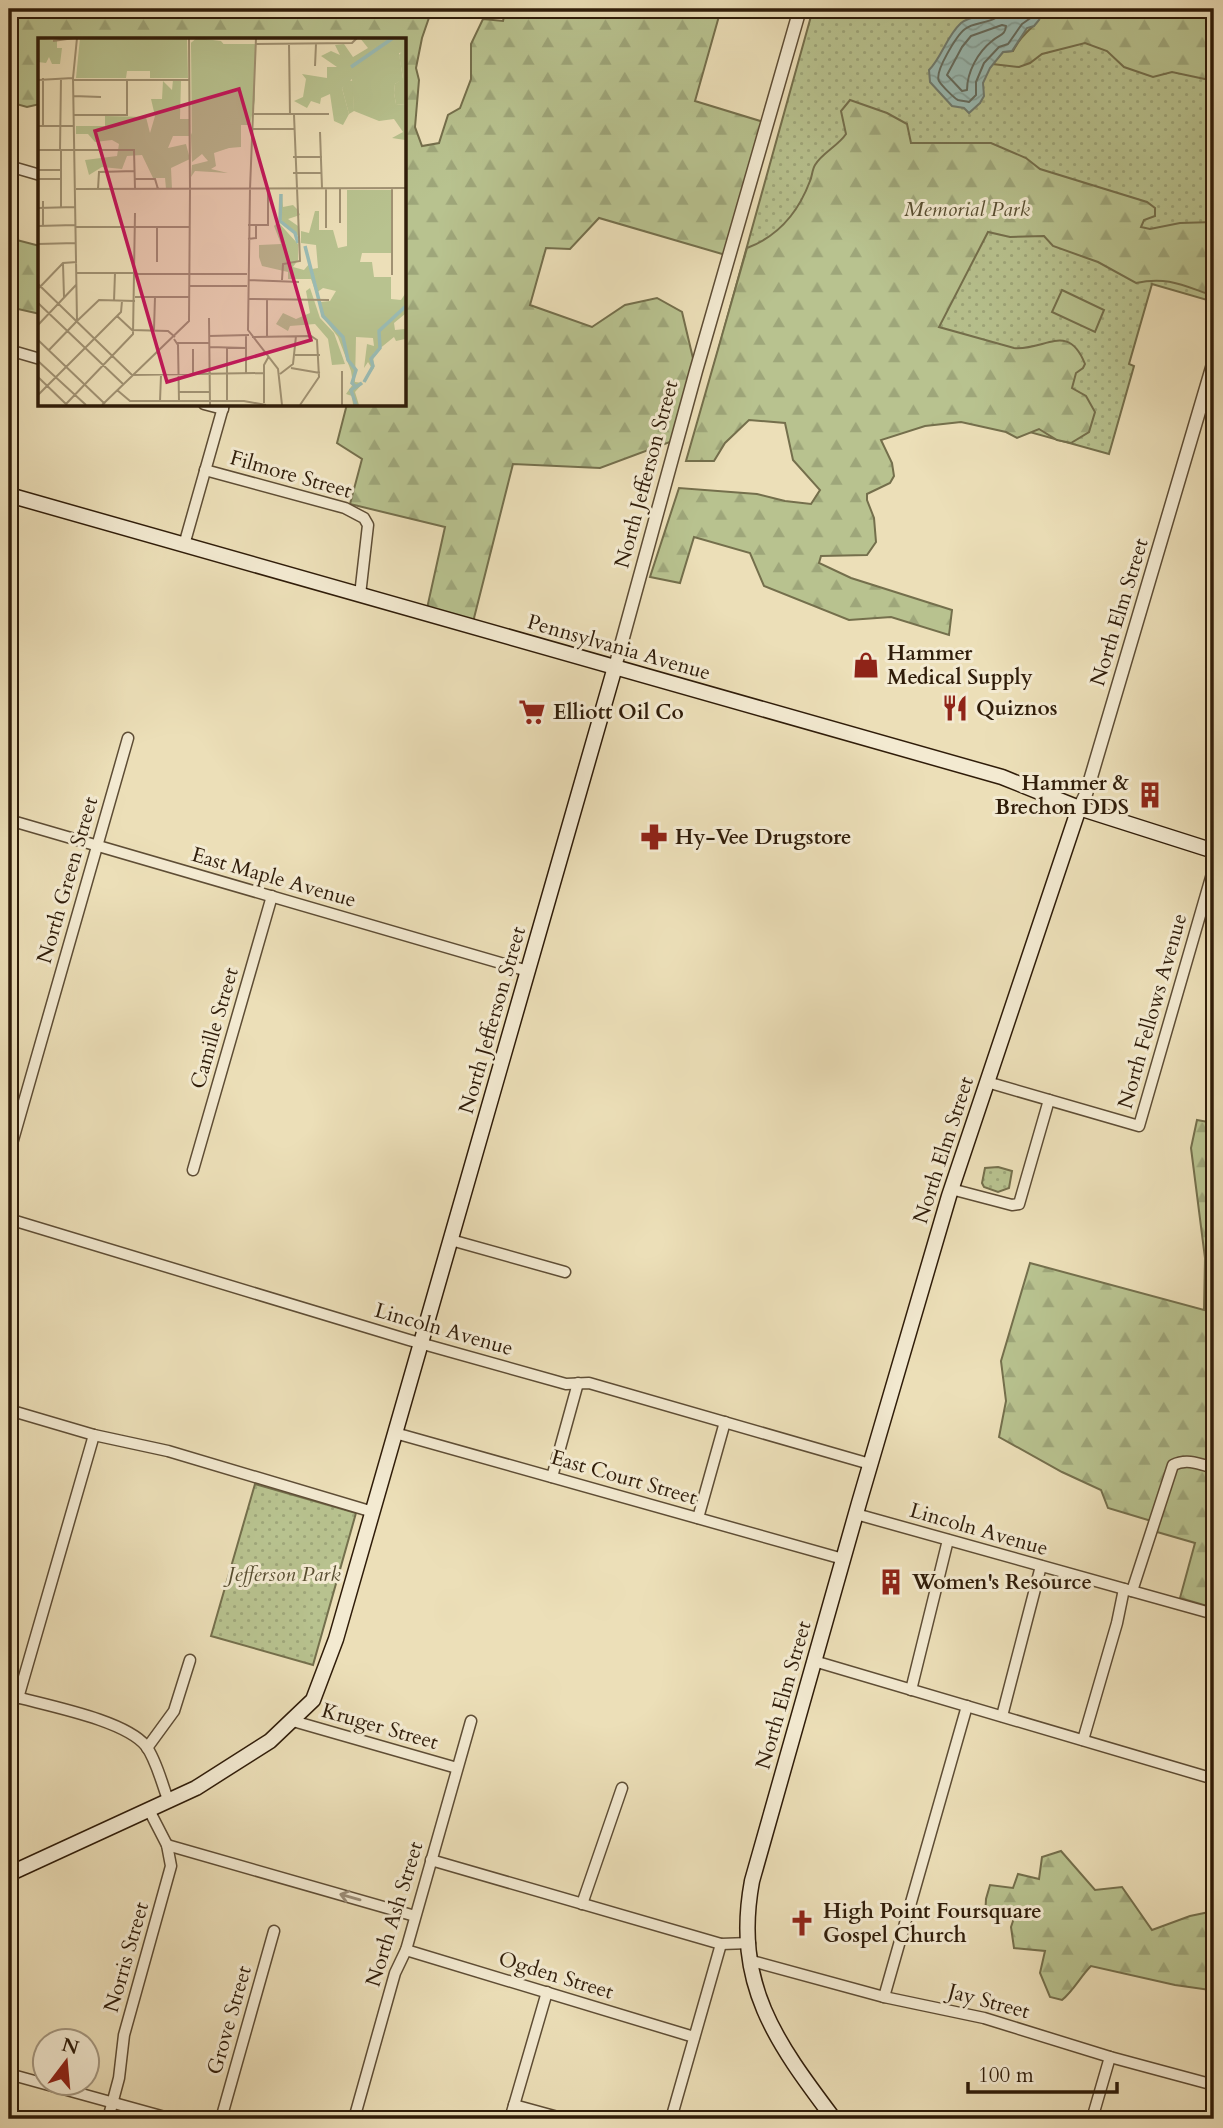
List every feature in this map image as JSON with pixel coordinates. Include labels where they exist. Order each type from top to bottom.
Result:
[{"type":"main road","name":"Pennsylvania Avenue","points":[[9,495],[1002,776],[1079,808],[1214,851]]},
{"type":"main road","name":"North Jefferson Street","points":[[9,1874],[197,1788],[293,1721],[313,1700],[323,1677],[373,1512],[615,667]]},
{"type":"main road","name":"North Elm Street","points":[[834,2119],[779,2042],[761,2007],[750,1943],[748,1906],[752,1881],[951,1189],[1079,808]]},
{"type":"street","name":"North Jefferson Street","points":[[615,667],[699,359],[800,9]]},
{"type":"street","points":[[9,166],[38,174]]},
{"type":"street","points":[[9,350],[38,358]]},
{"type":"street","name":"North Elm Street","points":[[1079,808],[1090,782],[1214,361]]},
{"type":"street","points":[[184,545],[223,407]]},
{"type":"street","name":"Filmore Street","points":[[205,470],[345,508],[364,518],[368,525],[360,595]]},
{"type":"street","name":"North Green Street","points":[[9,1154],[128,738]]},
{"type":"street","name":"East Maple Avenue","points":[[9,820],[528,971]]},
{"type":"street","name":"North Fellows Avenue","points":[[1049,1100],[1139,1126],[1214,867]]},
{"type":"street","name":"Camille Street","points":[[193,1170],[272,897]]},
{"type":"street","points":[[951,1189],[1012,1205],[1019,1204],[1049,1100],[986,1082]]},
{"type":"street","name":"Lincoln Avenue","points":[[9,1219],[421,1343],[566,1384],[589,1383],[870,1464]]},
{"type":"street","points":[[451,1240],[565,1272]]},
{"type":"street","points":[[552,1477],[578,1383]]},
{"type":"street","points":[[9,1409],[94,1435],[168,1451],[373,1512]]},
{"type":"street","points":[[698,1518],[725,1422]]},
{"type":"street","name":"East Court Street","points":[[395,1433],[843,1559]]},
{"type":"street","points":[[94,1435],[13,1696],[123,1728],[135,1735],[147,1748],[169,1802]]},
{"type":"street","points":[[1083,1740],[1117,1623],[1169,1472],[1181,1461],[1214,1468]]},
{"type":"street","name":"Lincoln Avenue","points":[[856,1514],[1214,1614]]},
{"type":"street","points":[[911,1690],[948,1540]]},
{"type":"street","points":[[1002,1716],[1041,1566]]},
{"type":"street","points":[[147,1748],[174,1711],[190,1660]]},
{"type":"street","points":[[814,1661],[1214,1779]]},
{"type":"street","points":[[884,1997],[967,1706]]},
{"type":"street","name":"Kruger Street","points":[[293,1721],[457,1768]]},
{"type":"street","name":"North Ash Street","points":[[354,2119],[395,1973],[406,1950],[471,1721]]},
{"type":"street","points":[[582,1903],[622,1788]]},
{"type":"street","name":"Norris Street","points":[[108,2119],[124,2035],[172,1866],[167,1845],[149,1810]]},
{"type":"street","points":[[167,1845],[415,1916]]},
{"type":"street","points":[[431,1860],[721,1944],[750,1943]]},
{"type":"street","name":"Grove Street","points":[[221,2119],[274,1931]]},
{"type":"street","points":[[671,2119],[721,1944]]},
{"type":"street","name":"Ogden Street","points":[[406,1950],[694,2037]]},
{"type":"street","name":"Jay Street","points":[[752,1961],[884,1997],[984,2018],[1110,2057],[1214,2085]]},
{"type":"street","points":[[510,2119],[547,1992]]},
{"type":"street","points":[[1091,2119],[1110,2057]]},
{"type":"street","points":[[9,2074],[172,2119]]},
{"type":"street","points":[[514,2105],[565,2119]]},
{"type":"green space","points":[[9,9],[432,9],[416,68],[419,80],[415,127],[422,146],[439,143],[448,115],[460,108],[471,79],[471,44],[483,19],[503,21],[506,9],[721,9],[695,101],[767,123],[729,256],[599,218],[570,249],[546,248],[530,305],[592,327],[625,305],[657,298],[682,312],[696,371],[678,439],[600,468],[513,464],[472,626],[426,613],[445,527],[350,504],[362,459],[337,443],[346,406],[406,406],[406,38],[38,38],[38,104],[27,107],[9,102]]},
{"type":"green space","name":"Memorial Park","points":[[813,9],[1214,9],[1214,302],[1152,284],[1129,364],[1134,366],[1109,454],[881,391],[711,376]]},
{"type":"green space","points":[[1044,9],[1214,9],[1214,81],[1172,72],[1153,77],[1124,67],[1107,51],[1085,43],[1042,54],[1019,67],[992,64],[1003,52],[1013,51],[1038,21]]},
{"type":"green space","points":[[850,100],[887,113],[907,124],[911,143],[991,143],[1026,158],[1040,169],[1147,202],[1155,208],[1155,216],[1144,220],[1141,227],[1150,229],[1180,223],[1214,222],[1214,296],[1167,281],[1136,283],[1098,262],[1053,246],[1044,236],[1010,237],[988,232],[939,327],[1014,348],[1055,341],[1071,344],[1085,364],[1076,373],[1072,388],[1086,396],[1095,412],[1089,432],[1071,443],[1057,440],[1039,429],[1017,438],[1006,432],[961,422],[925,426],[881,440],[892,463],[894,476],[890,483],[867,494],[874,518],[876,542],[867,555],[821,556],[819,563],[851,578],[952,610],[949,635],[891,617],[849,620],[764,586],[750,553],[694,537],[680,583],[650,577],[679,488],[757,494],[811,504],[820,490],[793,460],[785,423],[749,420],[725,443],[714,461],[686,461],[747,248],[778,230],[800,203],[815,165],[846,134],[841,111]]},
{"type":"green space","points":[[9,238],[38,245],[38,314],[9,307]]},
{"type":"green space","points":[[1062,290],[1104,310],[1095,332],[1052,312]]},
{"type":"green space","points":[[1197,1120],[1214,1123],[1214,1608],[1180,1598],[1195,1543],[1157,1532],[1158,1523],[1108,1508],[1101,1490],[999,1437],[1006,1401],[1001,1361],[1030,1263],[1204,1310],[1205,1258],[1191,1148]]},
{"type":"green space","points":[[998,1167],[1012,1171],[1009,1188],[998,1192],[984,1187],[982,1183],[985,1168]]},
{"type":"green space","name":"Jefferson Park","points":[[255,1484],[356,1513],[313,1665],[211,1636]]},
{"type":"green space","points":[[1061,1851],[1095,1890],[1122,1887],[1152,1930],[1190,1916],[1214,1911],[1214,1988],[1210,1990],[1175,1985],[1091,1966],[1062,2000],[1050,1997],[1040,1973],[1045,1951],[1014,1948],[1011,1927],[1014,1918],[985,1918],[986,1899],[990,1885],[1013,1888],[1018,1874],[1039,1879],[1042,1857]]},
{"type":"water","points":[[997,9],[1044,9],[1039,20],[1034,26],[1027,28],[1012,51],[1003,52],[990,68],[983,83],[984,96],[969,113],[964,108],[952,106],[930,82],[929,70],[961,23]]},
{"type":"place","name":"Hammer Medical Supply","points":[[866,665]]},
{"type":"place","name":"Quiznos","points":[[955,708]]},
{"type":"place","name":"Elliott Oil Co","points":[[532,712]]},
{"type":"place","name":"Hammer & Brechon DDS","points":[[1150,795]]},
{"type":"place","name":"Hy-Vee Drugstore","points":[[654,837]]},
{"type":"place","name":"Women's Resource","points":[[891,1582]]},
{"type":"place","name":"High Point Foursquare Gospel Church","points":[[802,1923]]}]
